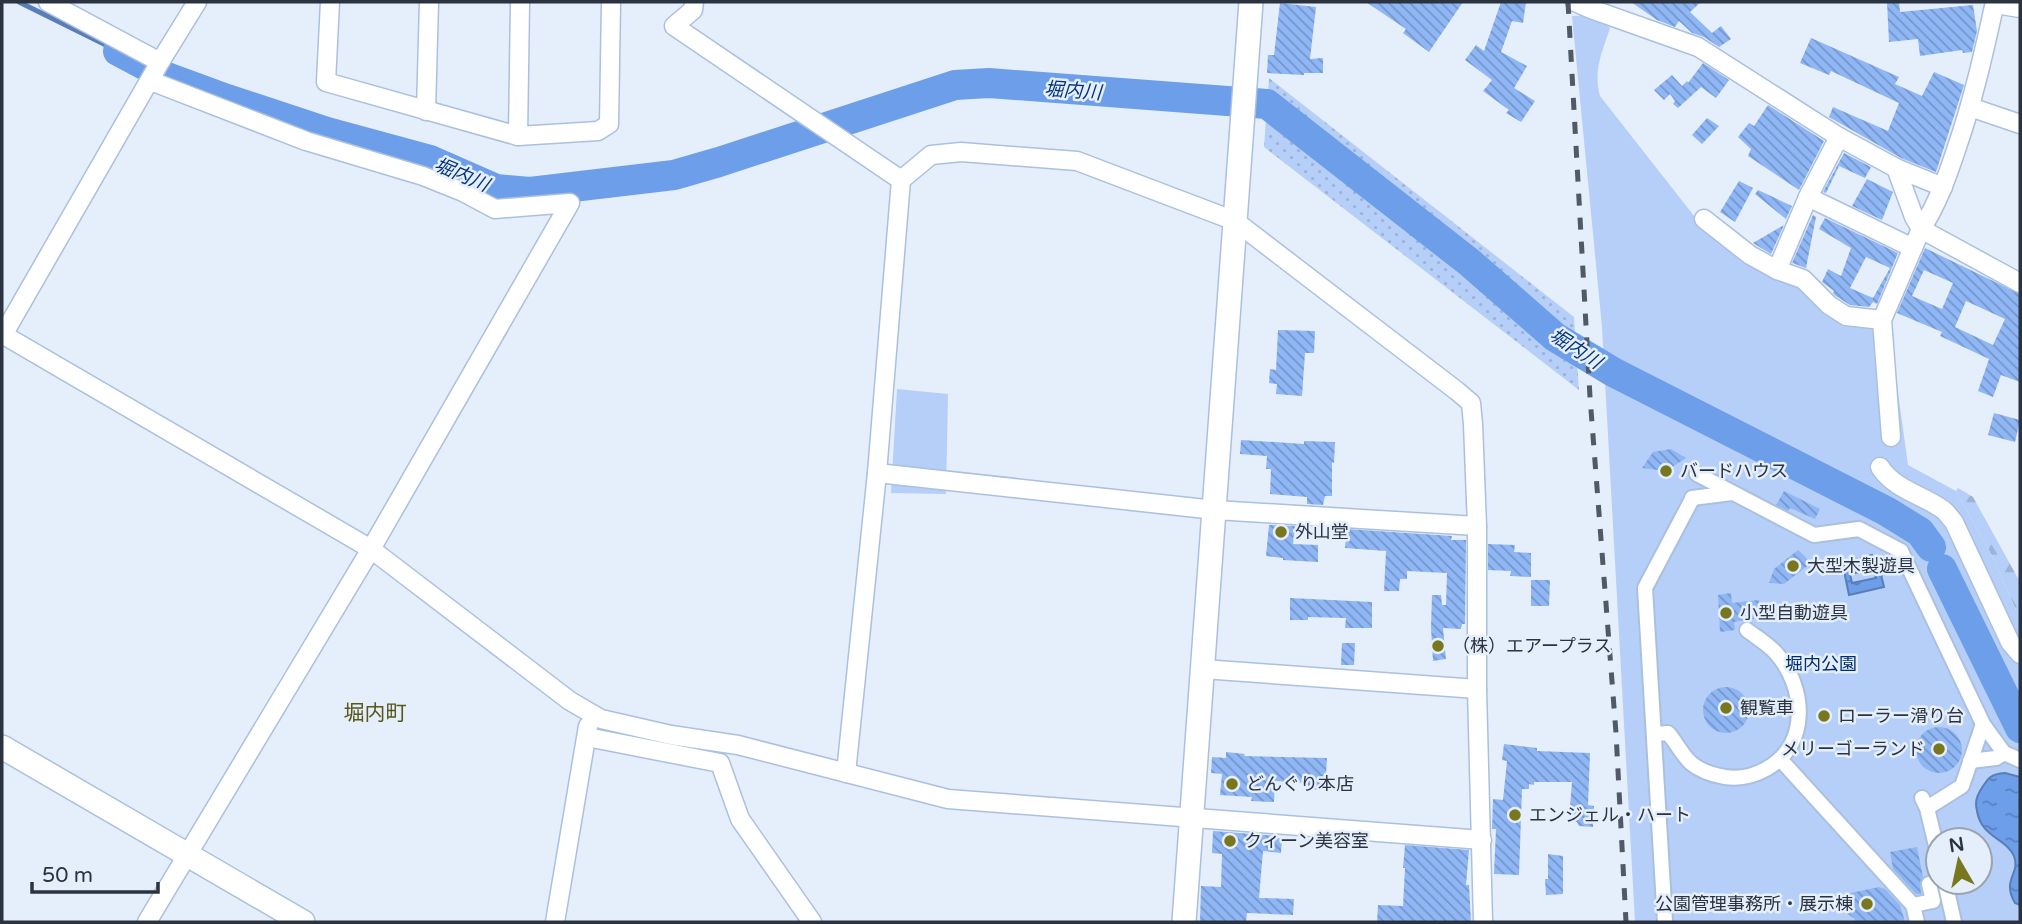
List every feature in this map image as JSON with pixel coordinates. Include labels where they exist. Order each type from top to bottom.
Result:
[{"type":"street","points":[[48,2],[160,62]]},
{"type":"street","points":[[197,2],[3,334],[370,548],[570,701],[601,719],[671,735],[738,745],[948,799],[1482,840]]},
{"type":"street","points":[[330,2],[326,82],[517,136],[598,131],[609,124],[611,2]]},
{"type":"street","points":[[426,111],[429,2]]},
{"type":"street","points":[[517,136],[520,2]]},
{"type":"street","points":[[694,2],[693,10],[674,26],[901,180]]},
{"type":"street","points":[[1184,922],[1251,2]]},
{"type":"street","points":[[1575,2],[1698,47],[1839,137],[1896,167],[1943,187]]},
{"type":"street","points":[[1891,437],[1882,320],[1921,229],[1943,187],[1970,107],[1995,3],[2020,8]]},
{"type":"street","points":[[147,922],[370,548],[570,203],[495,209],[434,180],[306,141],[151,81]]},
{"type":"street","points":[[1970,107],[2020,124]]},
{"type":"street","points":[[1777,270],[1808,197],[1839,137]]},
{"type":"street","points":[[846,773],[877,473],[901,180],[931,155],[961,152],[1077,161],[1235,221],[1471,403],[1477,526],[1477,690],[1483,922]]},
{"type":"street","points":[[1896,167],[1921,229],[2020,283]]},
{"type":"street","points":[[1808,197],[1913,248]]},
{"type":"street","points":[[1704,219],[1750,255],[1777,270],[1803,279],[1829,305],[1846,316],[1882,320]]},
{"type":"street","points":[[1881,467],[1887,477],[1944,510],[1954,522],[2010,642],[2020,654]]},
{"type":"street","points":[[877,473],[1215,510],[1477,526]]},
{"type":"street","points":[[1697,474],[1815,535],[1859,529],[1901,551],[1983,724],[2004,753],[2020,760]]},
{"type":"street","points":[[1665,922],[1645,588],[1691,500],[1732,493]]},
{"type":"street","points":[[1654,734],[1668,733],[1692,763],[1713,775],[1733,778],[1756,775],[1776,763],[1790,747],[1798,729],[1800,707],[1795,687],[1774,651],[1746,630]]},
{"type":"street","points":[[1203,669],[1477,690]]},
{"type":"street","points":[[555,922],[591,713]]},
{"type":"street","points":[[1930,826],[1924,803],[1962,786],[1983,724]]},
{"type":"street","points":[[587,737],[720,763],[740,818],[812,922]]},
{"type":"street","points":[[2,747],[303,922]]},
{"type":"street","points":[[1970,761],[1996,758],[2004,753]]},
{"type":"street","points":[[1780,758],[1913,905],[1917,922]]},
{"type":"street","points":[[1913,905],[1933,901],[1932,896]]},
{"type":"street","points":[[1948,896],[1954,922]]},
{"type":"green space","name":"堀内公園","points":[[1589,15],[1610,28],[1598,70],[1600,96],[1698,221],[1802,281],[1837,316],[1889,328],[1908,465],[1956,491],[1991,554],[2020,619],[2020,922],[1635,922],[1602,327],[1572,16]]},
{"type":"green space","points":[[1269,78],[1574,317],[1579,390],[1264,147]]},
{"type":"green space","points":[[897,389],[948,394],[946,494],[891,493]]},
{"type":"green space","points":[[1958,488],[1973,497],[2020,582],[2020,619],[1991,554],[1956,491]]},
{"type":"water","points":[[1872,555],[1874,563],[1878,562],[1884,587],[1849,595],[1843,566],[1848,565],[1848,561],[1857,559],[1860,572],[1850,574],[1852,583],[1876,578],[1874,569],[1864,571],[1861,558]]},
{"type":"water","points":[[2005,773],[2020,777],[2020,905],[2015,903],[2010,888],[2015,868],[2014,856],[1994,836],[1994,826],[1982,826],[1976,805],[1987,780],[1996,774]]},
{"type":"building","points":[[1366,2],[1463,2],[1429,52],[1403,33],[1406,29]]},
{"type":"building","points":[[1501,2],[1526,2],[1523,23],[1512,21],[1501,52],[1527,66],[1514,88],[1535,101],[1521,122],[1506,113],[1509,110],[1483,91],[1492,80],[1465,60],[1476,45],[1484,51]]},
{"type":"building","points":[[1631,2],[1701,2],[1690,12],[1712,33],[1721,26],[1731,39],[1719,47],[1692,33],[1679,21],[1675,27],[1657,20]]},
{"type":"building","points":[[1887,2],[1899,2],[1900,12],[1973,5],[1977,31],[1972,52],[1963,53],[1962,50],[1920,56],[1918,39],[1889,42]]},
{"type":"building","points":[[1280,3],[1316,7],[1310,59],[1323,58],[1323,73],[1267,73],[1268,55],[1274,55]]},
{"type":"building","points":[[1811,38],[1899,77],[1895,84],[1922,96],[1934,72],[1964,85],[1936,172],[1901,158],[1829,117],[1833,107],[1888,131],[1899,103],[1831,71],[1829,75],[1800,63]]},
{"type":"building","points":[[1703,63],[1729,80],[1716,98],[1701,87],[1678,108],[1673,104],[1675,101],[1670,94],[1664,100],[1654,90],[1672,75],[1682,86],[1687,81],[1688,83]]},
{"type":"building","points":[[1768,105],[1824,141],[1799,190],[1748,156],[1751,149],[1738,137],[1749,123],[1754,126]]},
{"type":"building","points":[[1707,118],[1719,126],[1702,144],[1692,135]]},
{"type":"building","points":[[1844,153],[1871,167],[1865,178],[1839,166],[1826,193],[1823,192]]},
{"type":"building","points":[[1867,179],[1893,192],[1882,220],[1852,206]]},
{"type":"building","points":[[1739,181],[1753,188],[1735,222],[1720,212]]},
{"type":"building","points":[[1758,190],[1792,206],[1786,219],[1755,194]]},
{"type":"building","points":[[1813,215],[1816,217],[1806,268],[1792,263]]},
{"type":"building","points":[[1825,218],[1898,253],[1877,304],[1873,302],[1869,307],[1850,305],[1822,282],[1828,269],[1841,276],[1851,248],[1819,229]],"holes":[[[1866,257],[1890,268],[1873,298],[1850,288]]]},
{"type":"building","points":[[1784,225],[1771,254],[1753,243]]},
{"type":"building","points":[[1925,248],[2020,294],[2020,382],[2001,375],[1993,397],[1978,391],[1989,359],[1940,336],[1942,332],[1897,313]],"holes":[[[1924,270],[1953,283],[1942,309],[1912,296]],[[1966,301],[2005,319],[1993,345],[1955,327]]]},
{"type":"building","points":[[1278,330],[1315,331],[1314,353],[1305,353],[1302,396],[1276,394],[1277,384],[1269,383],[1270,369],[1276,370]]},
{"type":"building","points":[[1994,413],[2020,420],[2015,442],[1988,435]]},
{"type":"building","points":[[1241,440],[1304,444],[1304,441],[1335,442],[1332,496],[1325,496],[1323,505],[1307,504],[1307,497],[1270,494],[1271,469],[1266,469],[1267,456],[1240,454]]},
{"type":"building","points":[[1671,449],[1686,458],[1666,471],[1642,468],[1653,452]]},
{"type":"building","points":[[1784,491],[1820,509],[1815,519],[1776,505]]},
{"type":"building","points":[[1269,525],[1295,526],[1293,544],[1318,545],[1318,562],[1266,556]]},
{"type":"building","points":[[1347,529],[1452,536],[1451,540],[1466,540],[1465,624],[1462,624],[1461,629],[1443,628],[1446,659],[1433,661],[1431,628],[1432,595],[1441,595],[1442,605],[1446,605],[1447,573],[1407,571],[1407,579],[1400,579],[1399,591],[1384,591],[1386,551],[1345,548]]},
{"type":"building","points":[[1488,544],[1515,545],[1514,552],[1531,553],[1531,577],[1510,576],[1511,571],[1488,570]]},
{"type":"building","name":"大型木製遊具","points":[[1798,550],[1811,563],[1784,584],[1769,583],[1774,569]]},
{"type":"building","points":[[1531,580],[1550,580],[1549,606],[1531,606]]},
{"type":"building","points":[[1731,593],[1732,603],[1759,600],[1761,618],[1734,622],[1735,630],[1720,632],[1718,595]]},
{"type":"building","points":[[1290,598],[1372,602],[1372,628],[1345,628],[1346,618],[1308,617],[1308,620],[1290,620]]},
{"type":"building","points":[[1342,643],[1355,643],[1354,665],[1341,665]]},
{"type":"building","name":"観覧車","points":[[1726,687],[1742,694],[1749,710],[1742,726],[1726,733],[1710,726],[1703,710],[1710,694]]},
{"type":"building","name":"メリーゴーランド","points":[[1939,727],[1955,734],[1962,750],[1955,766],[1939,773],[1923,766],[1916,750],[1923,734]]},
{"type":"building","points":[[1504,744],[1537,748],[1537,751],[1590,753],[1588,805],[1594,806],[1593,827],[1579,826],[1577,822],[1569,821],[1572,782],[1534,782],[1534,785],[1529,784],[1529,789],[1522,789],[1519,875],[1494,874],[1496,829],[1492,829],[1493,799],[1503,800],[1507,761],[1502,760]]},
{"type":"building","points":[[1226,752],[1245,754],[1244,756],[1327,758],[1325,790],[1308,789],[1307,783],[1275,781],[1274,802],[1251,801],[1252,797],[1220,795],[1222,774],[1211,773],[1212,757],[1226,758]]},
{"type":"building","points":[[1213,831],[1277,836],[1282,839],[1281,853],[1263,851],[1259,898],[1294,899],[1293,915],[1247,913],[1246,922],[1200,922],[1201,886],[1221,887],[1222,854],[1212,853]]},
{"type":"building","points":[[1405,845],[1469,850],[1466,885],[1469,885],[1471,922],[1377,922],[1378,905],[1403,906]]},
{"type":"building","points":[[1917,847],[1923,877],[1920,882],[1921,894],[1916,894],[1893,869],[1890,852]]},
{"type":"building","points":[[1548,854],[1563,856],[1563,894],[1546,895]]},
{"type":"building","name":"公園管理事務所・展示棟","points":[[1879,887],[1885,889],[1900,905],[1905,922],[1856,922],[1845,912],[1844,901],[1850,893]]},
{"type":"waterway","points":[[19,2],[118,51]]},
{"type":"waterway","name":"堀内川","points":[[118,51],[167,77],[227,99],[327,132],[430,160],[496,189],[530,192],[674,175],[955,85],[989,83],[1267,104],[1469,262],[1555,337],[1613,372],[1886,511],[1920,532],[1931,547]]},
{"type":"waterway","name":"堀内川","points":[[1942,569],[2020,728]]},
{"type":"railway","points":[[1568,2],[1590,397],[1616,733],[1626,922]]},
{"type":"place","name":"バードハウス","points":[[1666,471]]},
{"type":"place","name":"外山堂","points":[[1281,532]]},
{"type":"place","name":"大型木製遊具","points":[[1793,566]]},
{"type":"place","name":"小型自動遊具","points":[[1726,613]]},
{"type":"place","name":"（株）エアープラス","points":[[1438,646]]},
{"type":"place","name":"観覧車","points":[[1726,708]]},
{"type":"place","name":"ローラー滑り台","points":[[1824,716]]},
{"type":"place","name":"メリーゴーランド","points":[[1939,749]]},
{"type":"place","name":"どんぐり本店","points":[[1232,784]]},
{"type":"place","name":"エンジェル・ハート","points":[[1515,815]]},
{"type":"place","name":"クィーン美容室","points":[[1230,841]]},
{"type":"place","name":"公園管理事務所・展示棟","points":[[1867,904]]},
{"type":"district","name":"堀内町","points":[[375,713]]}]
